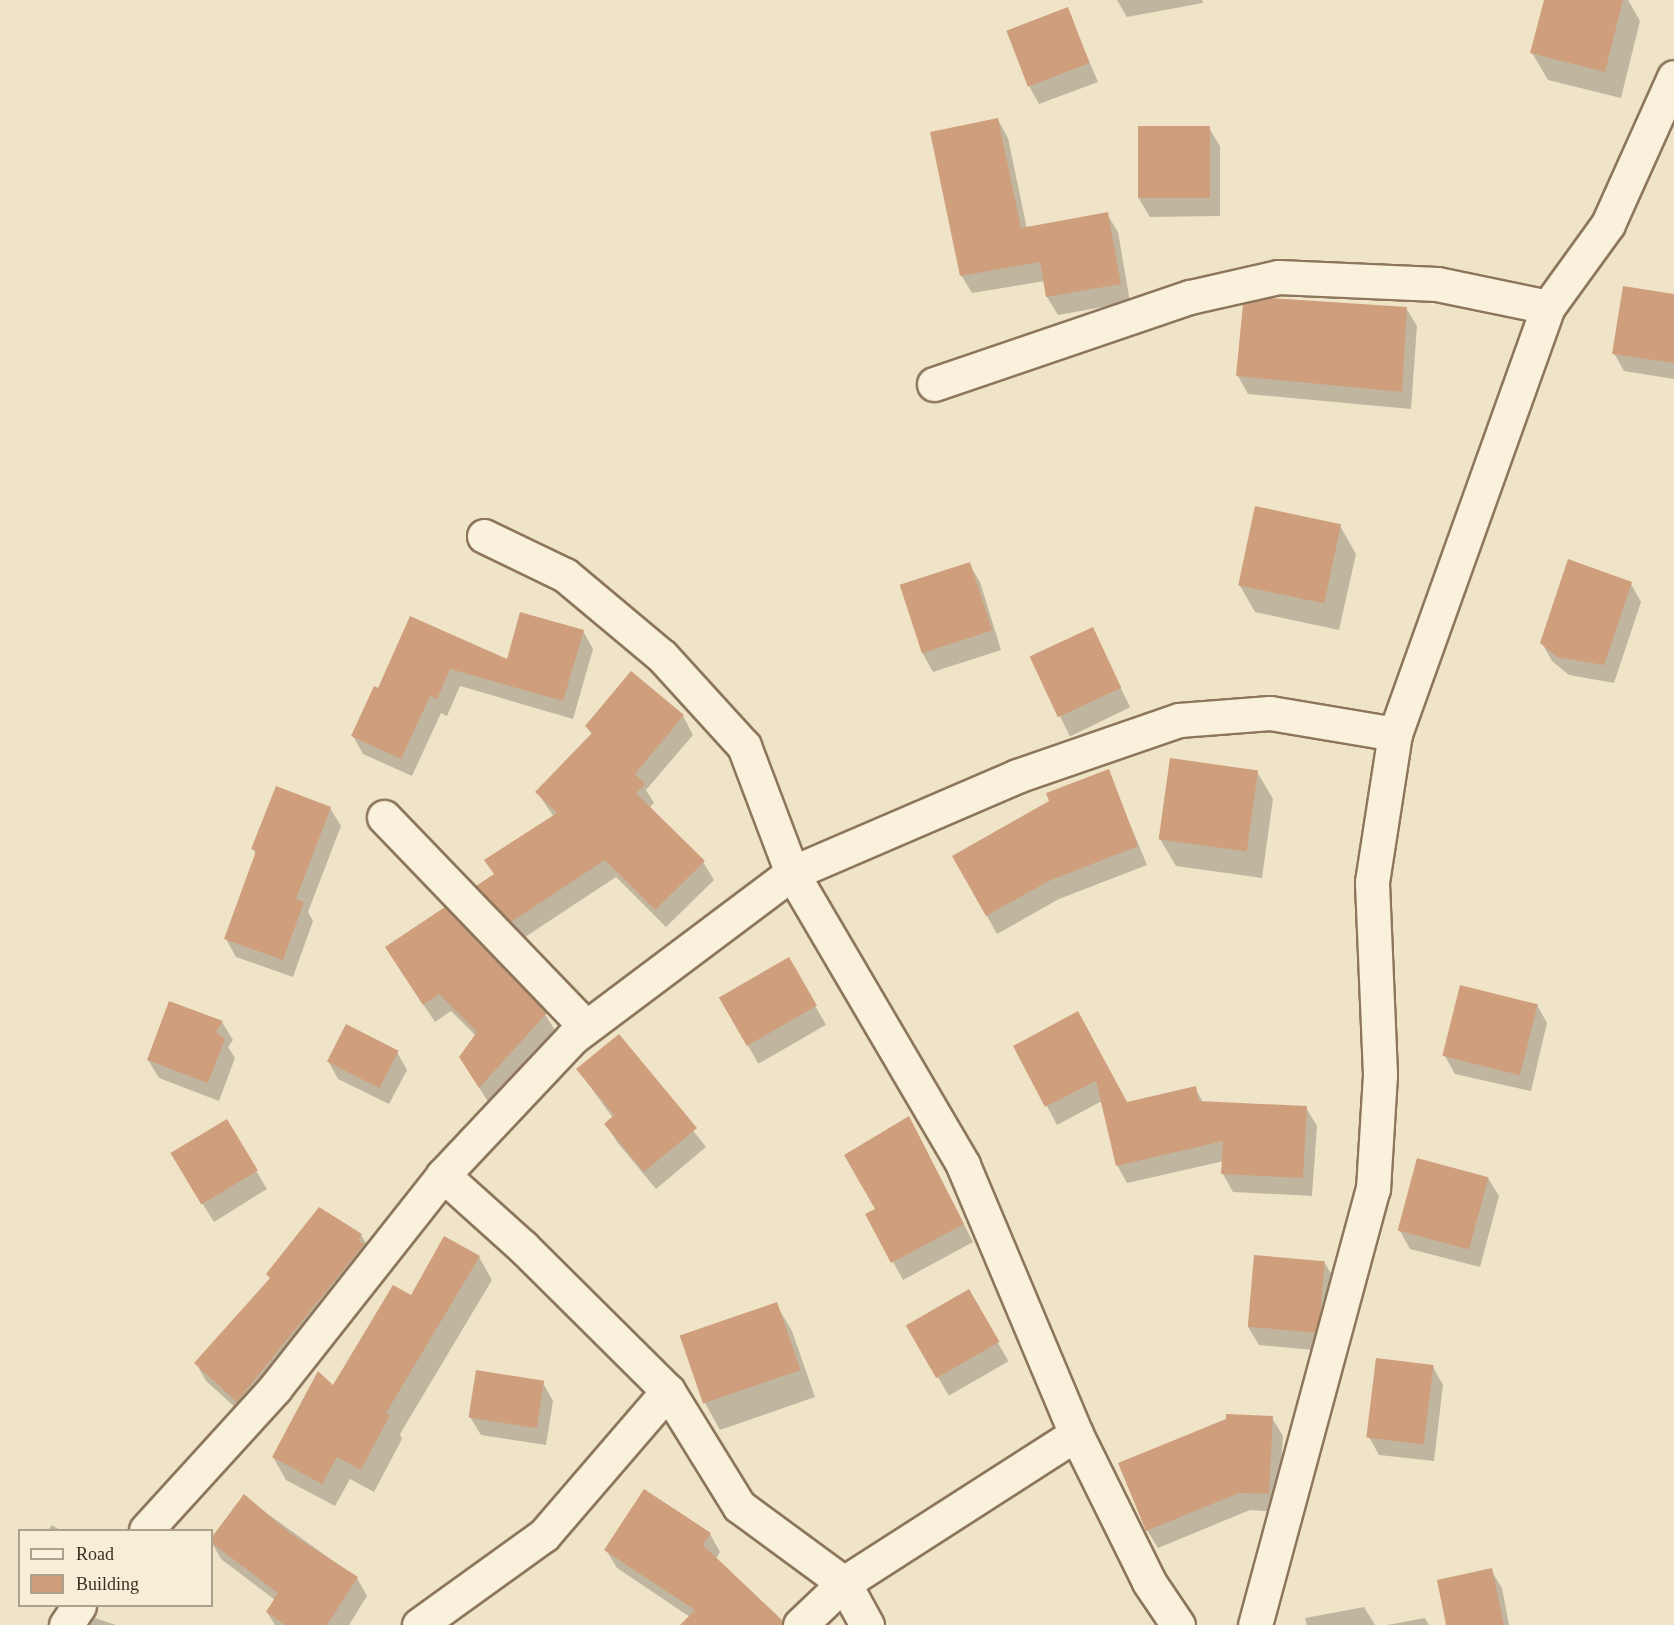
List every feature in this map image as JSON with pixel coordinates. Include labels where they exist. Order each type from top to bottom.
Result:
[{"type":"street","points":[[1255,1625],[1373,1189],[1380,1074],[1372,882],[1395,734],[1548,307],[1608,224],[1674,77]]},
{"type":"street","points":[[934,384],[1190,297],[1278,277],[1437,284],[1548,307]]},
{"type":"street","points":[[484,536],[565,575],[662,656],[744,746],[792,873],[963,1165],[1076,1434],[1149,1582],[1178,1625]]},
{"type":"street","points":[[147,1529],[275,1388],[443,1175],[586,1027],[792,873],[1017,776],[1179,720],[1270,713],[1395,734]]},
{"type":"street","points":[[384,817],[586,1027]]},
{"type":"street","points":[[443,1175],[523,1247],[669,1391],[739,1506],[844,1583],[867,1625]]},
{"type":"street","points":[[419,1625],[544,1536],[669,1391]]},
{"type":"street","points":[[800,1625],[844,1583],[1076,1434]]},
{"type":"street","points":[[66,1625],[78,1607]]},
{"type":"building","points":[[1544,0],[1623,0],[1605,72],[1530,53]]},
{"type":"building","points":[[1068,7],[1090,63],[1028,87],[1006,31]]},
{"type":"building","points":[[998,118],[1021,228],[1108,212],[1121,284],[1046,297],[1040,262],[960,276],[930,132]]},
{"type":"building","points":[[1138,126],[1210,126],[1210,198],[1138,198]]},
{"type":"building","points":[[1623,286],[1674,294],[1674,363],[1612,354]]},
{"type":"building","points":[[1269,298],[1407,307],[1402,392],[1236,376],[1243,304]]},
{"type":"building","points":[[1255,506],[1341,524],[1324,604],[1238,585]]},
{"type":"building","points":[[1568,559],[1632,582],[1604,665],[1557,657],[1540,643]]},
{"type":"building","points":[[970,562],[992,630],[922,653],[900,585]]},
{"type":"building","points":[[520,612],[584,630],[563,701],[450,669],[437,699],[430,696],[401,759],[351,736],[374,686],[378,688],[410,616],[507,659]]},
{"type":"building","points":[[1093,627],[1121,688],[1058,717],[1030,657]]},
{"type":"building","points":[[631,671],[684,715],[635,774],[645,784],[636,793],[705,861],[655,910],[605,860],[511,922],[476,886],[494,874],[484,860],[557,813],[535,792],[592,733],[585,726]]},
{"type":"building","points":[[1170,758],[1258,770],[1247,852],[1159,839]]},
{"type":"building","points":[[1109,769],[1138,846],[1049,881],[986,916],[952,856],[1049,801],[1046,793]]},
{"type":"building","points":[[276,786],[331,807],[296,899],[304,902],[283,960],[224,939],[256,851],[251,849]]},
{"type":"building","points":[[445,907],[547,1013],[479,1088],[459,1057],[477,1032],[439,994],[423,1005],[385,947]]},
{"type":"building","points":[[789,957],[817,1005],[747,1046],[719,998]]},
{"type":"building","points":[[1460,985],[1538,1004],[1520,1075],[1442,1056]]},
{"type":"building","points":[[169,1001],[223,1021],[216,1032],[225,1039],[208,1083],[147,1060]]},
{"type":"building","points":[[1078,1011],[1127,1102],[1196,1086],[1199,1101],[1307,1106],[1303,1178],[1221,1174],[1223,1141],[1116,1166],[1096,1081],[1045,1107],[1013,1046]]},
{"type":"building","points":[[346,1024],[399,1051],[380,1088],[327,1061]]},
{"type":"building","points":[[619,1034],[697,1128],[644,1172],[604,1124],[614,1115],[576,1069]]},
{"type":"building","points":[[909,1116],[964,1224],[891,1263],[865,1214],[875,1209],[844,1155]]},
{"type":"building","points":[[227,1119],[258,1170],[201,1204],[170,1153]]},
{"type":"building","points":[[1417,1158],[1488,1177],[1469,1250],[1398,1230]]},
{"type":"building","points":[[319,1207],[362,1234],[358,1240],[364,1244],[237,1402],[194,1363],[270,1278],[266,1274]]},
{"type":"building","points":[[444,1236],[480,1256],[386,1413],[390,1415],[361,1470],[337,1457],[322,1484],[272,1457],[318,1371],[333,1385],[393,1285],[411,1295]]},
{"type":"building","points":[[1254,1255],[1325,1261],[1318,1333],[1248,1327]]},
{"type":"building","points":[[969,1289],[1000,1342],[936,1378],[906,1326]]},
{"type":"building","points":[[777,1302],[800,1370],[703,1404],[680,1336]]},
{"type":"building","points":[[1376,1358],[1434,1365],[1424,1444],[1366,1437]]},
{"type":"building","points":[[476,1370],[544,1381],[537,1428],[468,1417]]},
{"type":"building","points":[[1226,1414],[1273,1416],[1269,1494],[1239,1493],[1146,1531],[1118,1463],[1226,1419]]},
{"type":"building","points":[[644,1489],[711,1533],[703,1545],[782,1620],[782,1625],[680,1625],[695,1610],[604,1550]]},
{"type":"building","points":[[244,1494],[291,1534],[358,1577],[327,1625],[285,1625],[266,1612],[278,1593],[213,1544],[213,1536]]},
{"type":"building","points":[[1492,1568],[1504,1625],[1446,1625],[1437,1580]]}]
